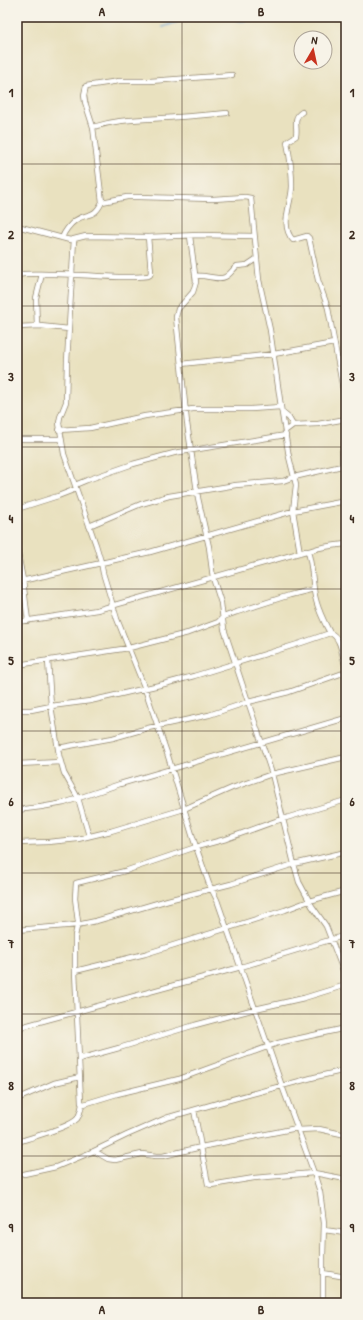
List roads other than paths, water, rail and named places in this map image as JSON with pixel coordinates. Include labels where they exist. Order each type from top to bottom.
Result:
[{"type":"street","points":[[62,238],[76,220],[95,213],[102,202],[94,127],[84,95],[86,86],[119,81],[150,81],[232,76]]},
{"type":"street","points":[[302,112],[298,114],[296,118],[296,136],[287,142],[292,173],[292,188],[287,228],[293,240],[307,236],[309,238],[318,280],[328,308],[346,406]]},
{"type":"street","points":[[94,127],[105,123],[129,119],[227,113]]},
{"type":"street","points":[[102,202],[127,197],[213,199],[251,198],[256,259],[270,330],[285,433],[296,485],[292,511],[300,553]]},
{"type":"street","points":[[17,226],[62,238],[74,239],[86,236],[254,236]]},
{"type":"street","points":[[190,236],[196,282],[193,292],[178,309],[176,317],[185,410],[197,491],[213,578],[221,603],[224,629],[272,774],[294,864],[303,891],[326,926],[346,978]]},
{"type":"street","points":[[17,275],[29,273],[143,277],[150,275],[148,237]]},
{"type":"street","points":[[74,239],[66,402],[60,417],[59,430],[68,469],[76,487],[101,562],[117,619],[145,688],[196,847],[217,900],[314,1173],[323,1208],[323,1303]]},
{"type":"street","points":[[196,276],[203,275],[223,278],[237,266],[247,265],[256,259]]},
{"type":"street","points":[[37,326],[36,298],[42,274]]},
{"type":"street","points":[[17,327],[37,326],[69,329]]},
{"type":"street","points":[[181,364],[274,354],[334,343]]},
{"type":"street","points":[[59,430],[90,428],[145,416],[193,409],[281,410],[294,425]]},
{"type":"street","points":[[285,433],[287,428],[294,425],[318,424],[346,418]]},
{"type":"street","points":[[17,509],[58,496],[93,478],[133,464],[191,450],[285,433]]},
{"type":"street","points":[[89,526],[142,504],[169,496],[236,485],[283,481],[344,465],[342,452],[346,437]]},
{"type":"street","points":[[17,439],[61,439]]},
{"type":"street","points":[[17,582],[150,552],[292,511],[346,501]]},
{"type":"street","points":[[17,622],[84,612],[300,553],[346,544]]},
{"type":"street","points":[[17,549],[23,580],[28,621]]},
{"type":"street","points":[[308,552],[314,589],[322,616],[330,633],[338,639],[346,666]]},
{"type":"street","points":[[17,665],[129,648],[188,633],[218,622],[223,617],[272,600],[314,589]]},
{"type":"street","points":[[17,710],[31,710],[90,701],[194,676],[301,644],[330,633]]},
{"type":"street","points":[[48,660],[51,706],[61,762],[64,773],[78,798],[90,836]]},
{"type":"street","points":[[58,748],[108,739],[157,726],[209,715],[248,702],[290,692],[346,672]]},
{"type":"street","points":[[17,810],[52,805],[78,798],[120,784],[346,718]]},
{"type":"street","points":[[17,843],[48,842],[90,836],[111,831],[184,809],[232,788],[272,774],[346,757]]},
{"type":"street","points":[[17,764],[61,762]]},
{"type":"street","points":[[17,1139],[21,1141],[72,1122],[79,1116],[82,1104],[75,970],[75,936],[77,925],[75,898],[76,883],[125,871],[346,800]]},
{"type":"street","points":[[17,930],[77,925],[108,918],[211,888],[231,884],[294,864],[346,852]]},
{"type":"street","points":[[75,970],[134,957],[285,910],[309,901],[346,891]]},
{"type":"street","points":[[17,1028],[241,967],[346,935]]},
{"type":"street","points":[[79,1058],[98,1055],[176,1030],[255,1009],[304,998],[346,985]]},
{"type":"street","points":[[82,1104],[179,1080],[296,1038],[346,1028]]},
{"type":"street","points":[[24,1174],[56,1167],[166,1118],[315,1077],[346,1070]]},
{"type":"street","points":[[17,1099],[54,1083],[80,1077]]},
{"type":"street","points":[[194,1110],[209,1185],[254,1178],[314,1173],[346,1179]]},
{"type":"street","points":[[94,1151],[108,1159],[115,1160],[142,1154],[163,1156],[201,1147],[298,1129],[318,1129],[346,1135]]},
{"type":"street","points":[[324,1230],[346,1233]]},
{"type":"street","points":[[324,1273],[346,1276]]},
{"type":"waterway","points":[[163,27],[191,17]]},
{"type":"waterway","points":[[225,17],[241,21],[270,17]]}]
